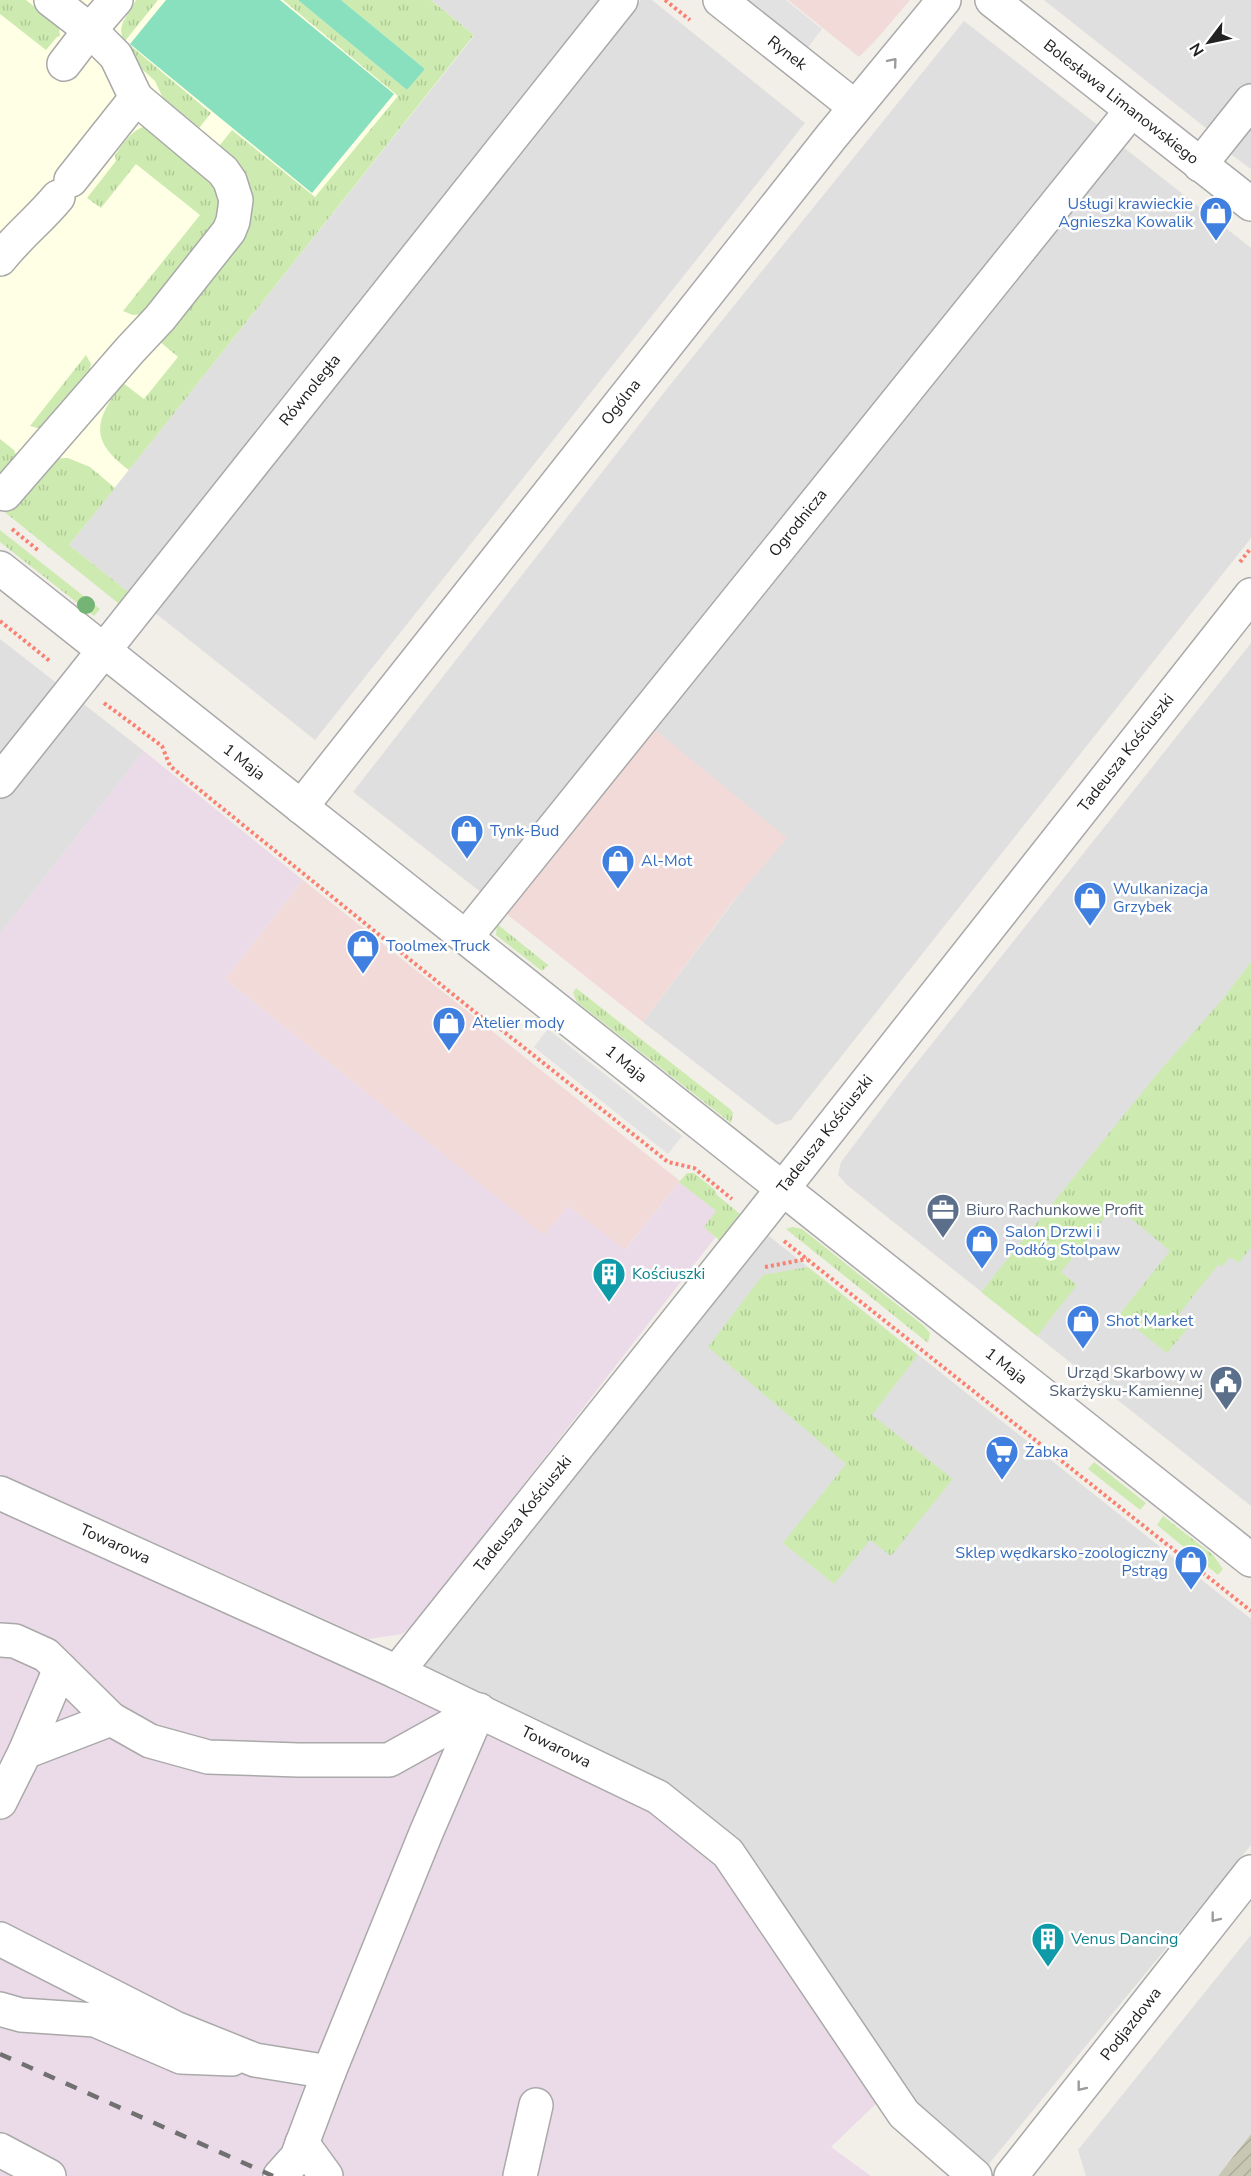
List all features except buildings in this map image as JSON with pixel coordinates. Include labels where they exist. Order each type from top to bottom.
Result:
[{"type":"street","points":[[5,494],[160,318],[222,241],[233,221],[236,200],[230,181],[223,171],[136,98],[116,56],[90,30],[51,0]]},
{"type":"street","points":[[64,64],[116,0]]},
{"type":"street","name":"Równoległa","points":[[0,781],[621,0]]},
{"type":"street","name":"Rynek","points":[[720,0],[855,106]]},
{"type":"street","name":"Ogólna","points":[[301,807],[855,106],[944,0]]},
{"type":"street","name":"Bolesława Limanowskiego","points":[[992,0],[1251,204]]},
{"type":"street","points":[[0,259],[11,245],[42,217],[136,98]]},
{"type":"street","points":[[1200,165],[1251,101]]},
{"type":"street","name":"Ogrodnicza","points":[[466,937],[1131,111]]},
{"type":"street","name":"1 Maja","points":[[0,568],[1251,1560]]},
{"type":"street","name":"Tadeusza Kościuszki","points":[[397,1671],[758,1220],[1251,595]]},
{"type":"street","name":"Towarowa","points":[[0,1493],[397,1671],[658,1797],[728,1853],[903,2114],[975,2176]]},
{"type":"street","points":[[0,1640],[15,1641],[46,1655],[111,1719],[150,1741],[208,1757],[389,1760],[479,1710]]},
{"type":"street","points":[[0,1802],[25,1752],[60,1669]]},
{"type":"street","points":[[280,2176],[297,2157],[426,1833],[479,1710]]},
{"type":"street","points":[[25,1752],[111,1719]]},
{"type":"street","name":"Podjazdowa","points":[[1011,2176],[1251,1872]]},
{"type":"street","points":[[0,1939],[175,2028],[255,2060]]},
{"type":"street","points":[[0,2009],[21,2015],[95,2020],[181,2057],[255,2060],[329,2072]]},
{"type":"street","points":[[520,2176],[536,2105]]},
{"type":"street","points":[[302,2143],[326,2176]]},
{"type":"street","points":[[0,2150],[50,2176]]},
{"type":"path","points":[[0,621],[77,683],[162,746],[170,766],[486,1021],[498,1027],[668,1162],[694,1168],[1251,1611]]},
{"type":"path","points":[[759,1269],[807,1259]]},
{"type":"shaded area","points":[[0,0],[431,0],[474,35],[69,545],[0,490]]},
{"type":"shaded area","points":[[431,0],[604,0],[132,595],[69,545],[474,36]]},
{"type":"shaded area","points":[[641,0],[652,0],[805,123],[315,740],[154,612]]},
{"type":"shaded area","points":[[743,0],[786,0],[822,29],[806,50]]},
{"type":"shaded area","points":[[788,0],[910,0],[859,57]]},
{"type":"shaded area","points":[[1044,0],[1251,0],[1251,92],[1216,136]]},
{"type":"shaded area","points":[[964,21],[1108,133],[487,897],[353,792],[670,385]]},
{"type":"shaded area","points":[[1251,109],[1251,169],[1221,147]]},
{"type":"shaded area","points":[[1113,139],[1251,248],[1251,538],[791,1120],[776,1125],[643,1022],[743,889],[649,725]]},
{"type":"shaded area","points":[[0,639],[144,751],[0,934]]},
{"type":"shaded area","points":[[1251,643],[1251,1506],[847,1185],[838,1175],[841,1162],[903,1080]]},
{"type":"shaded area","points":[[649,725],[787,838],[731,904],[643,1022],[503,911]]},
{"type":"shaded area","points":[[144,751],[303,880],[225,979],[544,1235],[568,1206],[625,1250],[680,1181],[728,1221],[417,1622],[402,1634],[369,1639],[0,1474],[0,934]]},
{"type":"shaded area","points":[[303,880],[680,1181],[624,1251],[568,1206],[544,1236],[225,979]]},
{"type":"shaded area","points":[[548,1029],[682,1136],[668,1154],[534,1047]]},
{"type":"shaded area","points":[[760,1229],[1251,1619],[1251,1845],[979,2176],[402,1672]]},
{"type":"shaded area","points":[[0,1495],[657,1801],[726,1856],[885,2095],[831,2147],[871,2176],[0,2176]]},
{"type":"shaded area","points":[[1251,1935],[1251,2134],[1218,2176],[1086,2176],[1078,2150]]},
{"type":"shaded area","points":[[1251,2134],[1251,2176],[1218,2176]]},
{"type":"green space","points":[[0,0],[26,0],[59,26],[60,36],[46,50],[0,14]]},
{"type":"green space","points":[[136,0],[158,0],[125,41],[211,113],[195,133],[167,107],[155,81],[134,62],[123,44],[121,29],[123,22]]},
{"type":"green space","points":[[166,0],[280,0],[394,94],[312,193],[130,44]]},
{"type":"green space","points":[[283,0],[298,0],[407,90],[425,69],[341,0],[431,0],[474,35],[129,470],[107,449],[102,439],[100,429],[106,408],[123,383],[144,399],[178,357],[158,340],[237,240],[216,150],[232,130],[315,197],[398,96]]},
{"type":"green space","points":[[298,0],[341,0],[425,69],[407,90]]},
{"type":"green space","points":[[147,126],[211,177],[224,215],[144,314],[133,315],[123,311],[200,215],[136,164],[101,208],[87,198],[116,161],[115,155],[125,141],[137,130]]},
{"type":"green space","points":[[86,355],[91,364],[89,373],[45,427],[30,426]]},
{"type":"green space","points":[[0,439],[14,450],[18,460],[0,485]]},
{"type":"green space","points":[[68,458],[90,467],[115,488],[69,545],[132,595],[123,607],[2,510],[22,483],[38,468],[47,462]]},
{"type":"green space","points":[[0,530],[100,609],[94,616],[0,542]]},
{"type":"green space","points":[[497,924],[548,965],[542,971],[496,935]]},
{"type":"green space","points":[[1251,962],[1251,1247],[1239,1263],[1230,1257],[1222,1267],[1219,1264],[1179,1314],[1191,1324],[1167,1353],[1119,1315],[1170,1251],[1115,1205],[1061,1272],[1077,1285],[1037,1336],[981,1292],[1157,1074],[1222,1000]]},
{"type":"green space","points":[[576,988],[730,1109],[733,1113],[731,1123],[577,1002],[573,993]]},
{"type":"green space","points":[[687,1173],[694,1173],[740,1214],[720,1241],[704,1227],[716,1211],[679,1182]]},
{"type":"green space","points":[[792,1227],[802,1229],[924,1326],[930,1333],[928,1343],[786,1229]]},
{"type":"green space","points":[[808,1267],[918,1355],[872,1415],[953,1479],[891,1556],[870,1540],[834,1584],[783,1543],[846,1464],[708,1347],[763,1275]]},
{"type":"green space","points":[[1094,1462],[1146,1503],[1140,1510],[1088,1469]]},
{"type":"green space","points":[[1163,1516],[1213,1555],[1223,1569],[1218,1575],[1157,1525]]},
{"type":"railway","points":[[0,2054],[273,2176]]},
{"type":"place","name":"Usługi krawieckie Agnieszka Kowalik","points":[[1216,242]]},
{"type":"place","name":"Tynk-Bud","points":[[467,860]]},
{"type":"place","name":"Al-Mot","points":[[618,890]]},
{"type":"place","name":"Wulkanizacja Grzybek","points":[[1090,927]]},
{"type":"place","name":"Toolmex Truck","points":[[363,975]]},
{"type":"place","name":"Atelier mody","points":[[449,1052]]},
{"type":"place","name":"Biuro Rachunkowe Profit","points":[[943,1239]]},
{"type":"place","name":"Salon Drzwi i Podłóg Stolpaw","points":[[982,1270]]},
{"type":"place","name":"Kościuszki","points":[[609,1303]]},
{"type":"place","name":"Shot Market","points":[[1083,1350]]},
{"type":"place","name":"Urząd Skarbowy w Skarżysku-Kamiennej","points":[[1226,1411]]},
{"type":"place","name":"Żabka","points":[[1002,1481]]},
{"type":"place","name":"Sklep wędkarsko-zoologiczny Pstrąg","points":[[1191,1591]]},
{"type":"place","name":"Venus Dancing","points":[[1048,1968]]}]
